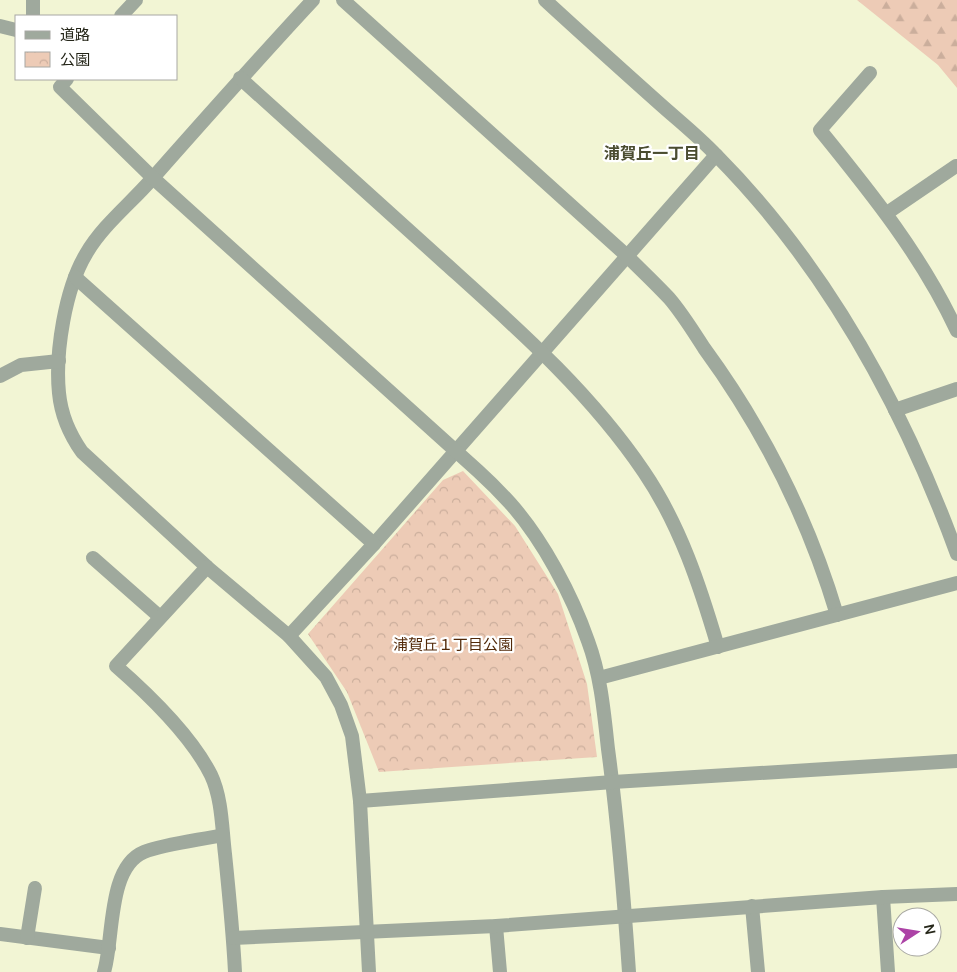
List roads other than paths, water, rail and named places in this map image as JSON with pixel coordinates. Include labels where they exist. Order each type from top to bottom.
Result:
[{"type":"street","points":[[33,0],[33,15]]},
{"type":"street","points":[[122,15],[136,0]]},
{"type":"street","points":[[313,0],[240,78],[86,253],[68,298],[60,361],[59,394],[73,439],[82,452],[207,567],[289,636],[326,677],[341,705],[352,736],[360,801],[369,972]]},
{"type":"street","points":[[343,0],[626,255],[670,299],[727,380],[763,437],[787,483],[822,563],[837,615]]},
{"type":"street","points":[[545,0],[716,155],[757,201],[818,279],[895,410],[936,496],[957,554]]},
{"type":"street","points":[[0,26],[15,30]]},
{"type":"street","points":[[870,73],[820,130],[887,213],[939,292],[957,331]]},
{"type":"street","points":[[240,78],[543,351],[602,416],[645,473],[675,525],[699,584],[718,647]]},
{"type":"street","points":[[60,81],[153,178],[456,451],[511,503],[558,574],[588,641],[599,678],[613,782],[629,972]]},
{"type":"street","points":[[289,636],[374,544],[626,255],[716,155]]},
{"type":"street","points":[[887,213],[956,166]]},
{"type":"street","points":[[75,277],[374,544]]},
{"type":"street","points":[[0,376],[21,365],[60,361]]},
{"type":"street","points":[[895,410],[957,389]]},
{"type":"street","points":[[93,558],[160,618]]},
{"type":"street","points":[[207,567],[116,666],[145,692],[201,757],[212,777],[217,794],[223,834],[236,972]]},
{"type":"street","points":[[599,678],[957,582]]},
{"type":"street","points":[[360,801],[613,782],[957,761]]},
{"type":"street","points":[[104,972],[117,887],[129,865],[143,852],[223,834]]},
{"type":"street","points":[[27,938],[35,888]]},
{"type":"street","points":[[233,938],[496,926],[752,906],[957,894]]},
{"type":"street","points":[[883,897],[888,972]]},
{"type":"street","points":[[752,906],[758,972]]},
{"type":"street","points":[[496,926],[500,972]]},
{"type":"street","points":[[0,934],[109,948]]},
{"type":"district","name":"浦賀丘一丁目","points":[[652,153]]},
{"type":"park label","name":"浦賀丘１丁目公園","points":[[453,645]]}]
